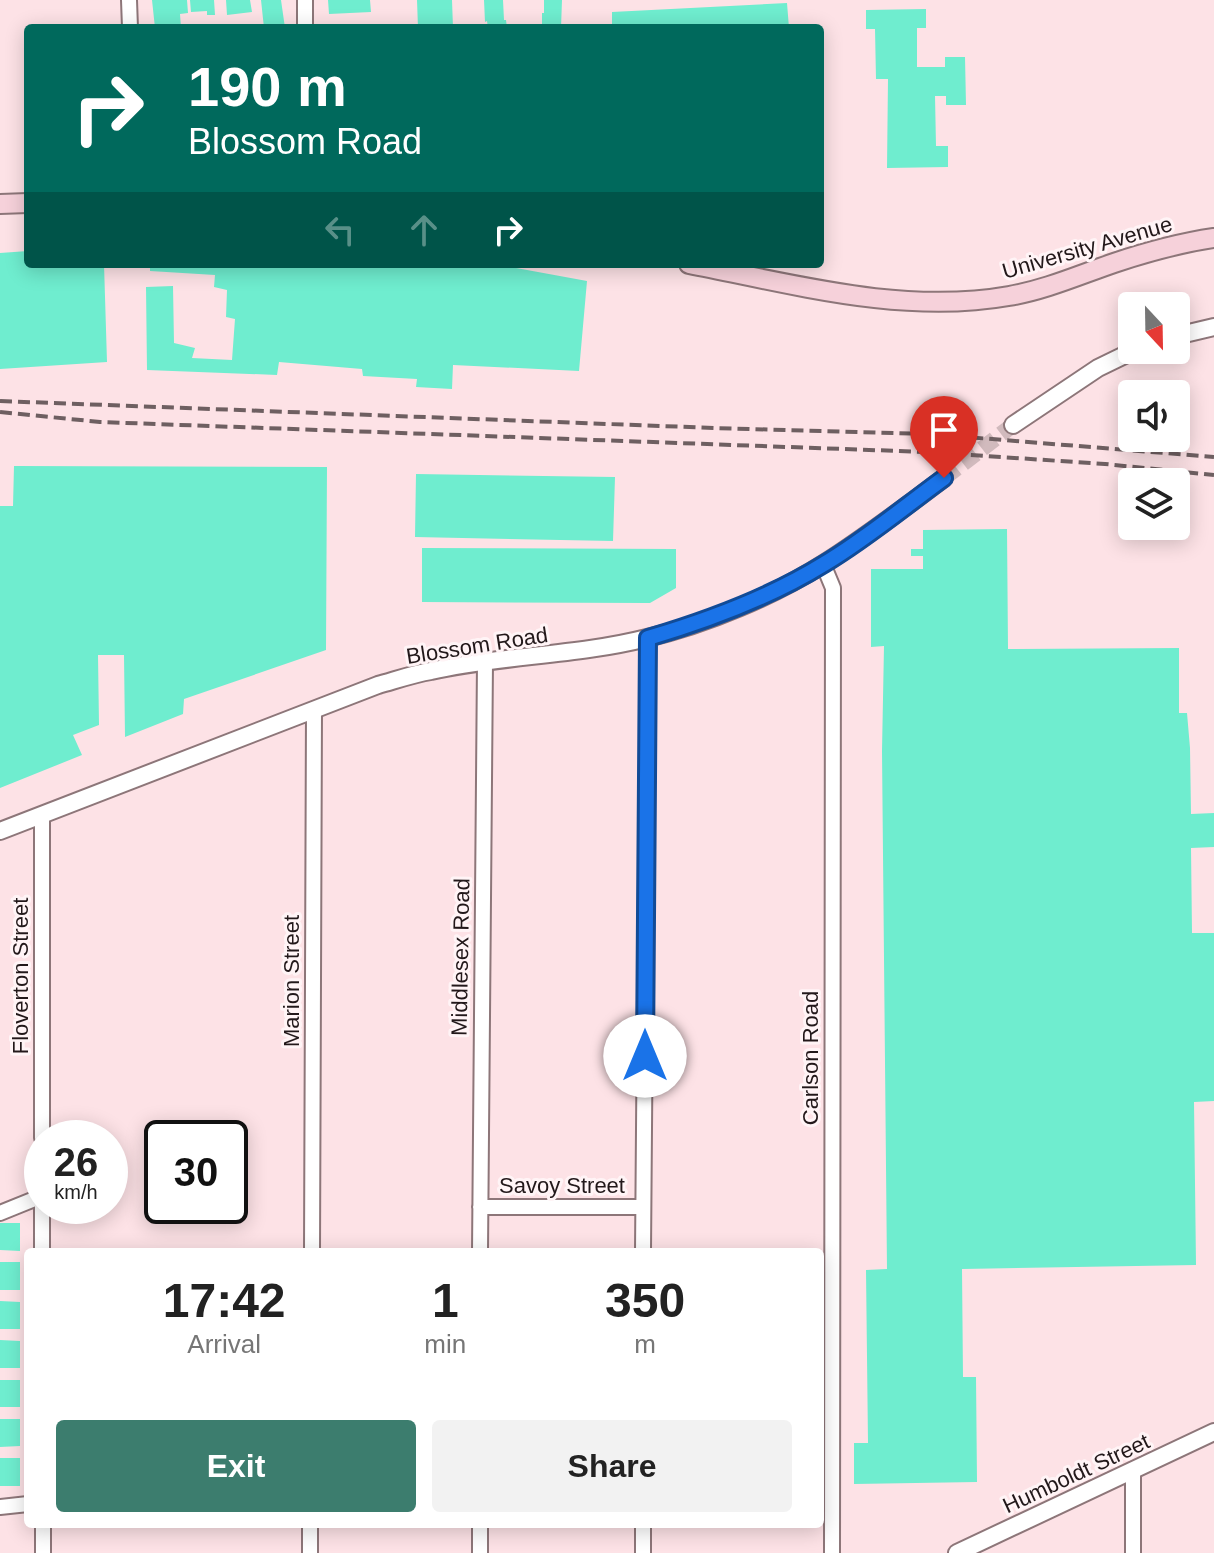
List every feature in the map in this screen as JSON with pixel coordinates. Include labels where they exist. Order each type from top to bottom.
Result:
[{"type":"main road","points":[[0,204],[24,203]]},
{"type":"main road","name":"University Avenue","points":[[709,268],[852,296],[936,302],[969,301],[1034,290],[1158,249],[1214,238]]},
{"type":"street","points":[[129,0],[130,24]]},
{"type":"street","points":[[305,0],[305,24]]},
{"type":"street","points":[[1190,333],[1214,327]]},
{"type":"street","points":[[1013,425],[1098,368],[1118,358]]},
{"type":"street","name":"Blossom Road","points":[[0,831],[378,685],[431,671],[485,662],[585,651],[697,624],[737,608],[823,564],[944,478]]},
{"type":"street","name":"Carlson Road","points":[[823,564],[833,588],[832,1553]]},
{"type":"street","points":[[643,1248],[648,638]]},
{"type":"street","name":"Middlesex Road","points":[[480,1248],[485,662]]},
{"type":"street","name":"Marion Street","points":[[312,1248],[314,710]]},
{"type":"street","name":"Floverton Street","points":[[42,815],[42,1120]]},
{"type":"street","points":[[0,1213],[24,1203]]},
{"type":"street","name":"Savoy Street","points":[[480,1207],[643,1207]]},
{"type":"street","points":[[42,1224],[42,1248]]},
{"type":"street","name":"Humboldt Street","points":[[957,1553],[1214,1432]]},
{"type":"street","points":[[1133,1470],[1133,1553]]},
{"type":"street","points":[[0,1507],[24,1504]]},
{"type":"street","points":[[43,1528],[43,1553]]},
{"type":"street","points":[[310,1528],[310,1553]]},
{"type":"street","points":[[480,1528],[480,1553]]},
{"type":"street","points":[[643,1528],[643,1553]]},
{"type":"building","points":[[152,0],[187,0],[188,13],[180,14],[181,24],[155,24]]},
{"type":"building","points":[[190,0],[214,0],[215,15],[207,15],[207,11],[191,12]]},
{"type":"building","points":[[226,0],[250,0],[252,12],[227,15]]},
{"type":"building","points":[[261,0],[281,0],[284,24],[264,24]]},
{"type":"building","points":[[328,0],[370,0],[371,12],[329,14]]},
{"type":"building","points":[[417,0],[452,0],[453,24],[418,24]]},
{"type":"building","points":[[484,0],[503,0],[506,24],[485,22]]},
{"type":"building","points":[[544,0],[562,0],[561,24],[542,24]]},
{"type":"building","points":[[787,3],[789,24],[612,24],[612,12]]},
{"type":"building","points":[[926,9],[926,28],[917,28],[917,67],[945,67],[945,57],[965,57],[966,105],[946,105],[946,96],[935,96],[936,146],[948,146],[948,167],[887,168],[888,79],[876,79],[875,29],[866,29],[866,10]]},
{"type":"building","points":[[24,251],[24,268],[104,268],[107,362],[0,369],[0,253]]},
{"type":"building","points":[[150,268],[516,268],[587,281],[579,371],[453,365],[452,389],[416,387],[417,379],[363,376],[362,369],[279,362],[277,375],[147,370],[146,287],[173,286],[174,343],[195,348],[192,358],[232,360],[235,319],[226,317],[227,290],[214,287],[215,275],[150,271]]},
{"type":"building","points":[[14,466],[327,467],[326,650],[184,699],[183,714],[125,737],[124,655],[98,655],[99,725],[73,735],[82,755],[0,788],[0,506],[13,506]]},
{"type":"building","points":[[416,474],[615,477],[613,541],[415,537]]},
{"type":"building","points":[[1007,529],[1008,649],[1179,648],[1179,713],[1187,713],[1191,814],[1214,813],[1214,847],[1191,848],[1192,933],[1214,933],[1214,1101],[1194,1102],[1196,1265],[962,1269],[963,1377],[976,1377],[977,1482],[854,1484],[854,1443],[868,1443],[866,1270],[887,1269],[882,751],[884,646],[871,647],[871,569],[923,569],[923,556],[911,556],[911,549],[923,549],[923,530]]},
{"type":"building","points":[[422,548],[676,549],[676,588],[650,603],[422,602]]},
{"type":"building","points":[[0,1223],[20,1223],[20,1251],[0,1250]]},
{"type":"building","points":[[0,1262],[20,1262],[20,1290],[0,1290]]},
{"type":"building","points":[[0,1301],[20,1302],[20,1329],[0,1329]]},
{"type":"building","points":[[0,1340],[20,1341],[20,1368],[0,1368]]},
{"type":"building","points":[[0,1380],[20,1380],[20,1407],[0,1407]]},
{"type":"building","points":[[0,1419],[20,1419],[20,1446],[0,1447]]},
{"type":"building","points":[[0,1458],[20,1458],[20,1486],[0,1486]]},
{"type":"tunnel","points":[[944,478],[1013,425]]},
{"type":"railway","points":[[0,401],[929,434],[1214,457]]},
{"type":"railway","points":[[0,412],[100,422],[926,452],[1214,475]]},
{"type":"route","points":[[645,1056],[648,638],[697,624],[777,589],[823,564],[944,478]]}]
